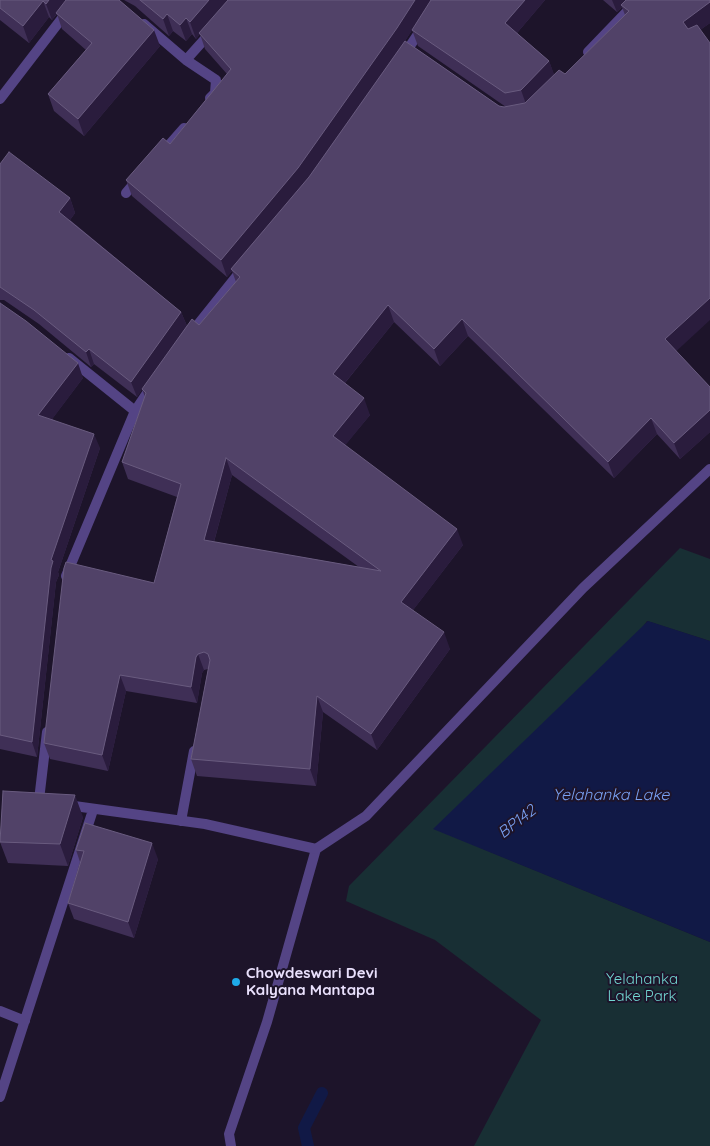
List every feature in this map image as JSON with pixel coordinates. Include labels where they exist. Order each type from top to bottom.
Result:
[{"type":"street","points":[[0,99],[76,0]]},
{"type":"street","points":[[584,56],[638,0]]},
{"type":"street","points":[[398,64],[413,51],[429,16]]},
{"type":"street","points":[[138,18],[186,60],[216,80],[215,93],[202,107]]},
{"type":"street","points":[[186,60],[219,22]]},
{"type":"street","points":[[158,157],[190,121]]},
{"type":"street","points":[[126,193],[145,172]]},
{"type":"street","points":[[185,340],[252,256]]},
{"type":"street","points":[[58,349],[134,410]]},
{"type":"street","points":[[63,583],[134,410],[157,379]]},
{"type":"street","points":[[231,1146],[229,1134],[267,1022],[316,848],[366,816],[583,588],[710,468]]},
{"type":"street","points":[[48,721],[43,801],[93,810],[205,824],[316,848]]},
{"type":"street","points":[[181,821],[196,743]]},
{"type":"street","points":[[0,1097],[93,810]]},
{"type":"street","points":[[0,1011],[24,1021]]},
{"type":"green space","name":"Yelahanka Lake Park","points":[[680,548],[710,559],[710,641],[647,621],[483,849],[710,942],[710,1146],[474,1146],[541,1020],[435,940],[346,901],[349,886]]},
{"type":"water","name":"Yelahanka Lake","points":[[648,621],[710,641],[710,942],[433,829]]},
{"type":"building","points":[[0,0],[49,0],[46,4],[43,1],[23,26],[0,8]]},
{"type":"building","points":[[66,0],[119,0],[154,30],[78,119],[48,94],[92,43],[56,13]]},
{"type":"building","points":[[140,0],[209,0],[190,22],[186,18],[180,25],[167,14],[163,19]]},
{"type":"building","points":[[228,0],[415,0],[298,168],[221,260],[126,180],[163,138],[170,144],[231,69],[199,33]]},
{"type":"building","points":[[431,0],[525,0],[505,23],[549,61],[521,90],[505,93],[412,30]]},
{"type":"building","points":[[626,0],[710,0],[710,2],[683,22],[688,29],[697,25],[710,43],[710,298],[665,339],[710,387],[710,410],[674,443],[651,418],[608,462],[462,319],[434,349],[388,305],[333,374],[364,398],[333,436],[457,529],[401,602],[444,632],[371,734],[317,696],[310,769],[191,759],[210,660],[208,654],[204,652],[196,657],[191,687],[120,675],[102,755],[44,743],[66,562],[154,583],[181,484],[122,462],[146,393],[142,389],[192,319],[199,325],[240,277],[231,269],[309,177],[405,41],[499,106],[504,107],[525,103],[559,70],[565,74],[629,11],[621,5]],"holes":[[[226,458],[381,571],[204,540]]]},
{"type":"building","points":[[9,152],[70,198],[59,212],[181,312],[131,382],[89,349],[86,352],[34,310],[0,287],[0,164]]},
{"type":"building","points":[[0,303],[26,321],[78,363],[38,415],[94,434],[51,560],[53,561],[32,742],[0,735]]},
{"type":"building","points":[[3,791],[75,795],[60,844],[0,842]]},
{"type":"building","points":[[85,823],[152,843],[128,922],[68,903],[84,851],[76,850]]},
{"type":"waterway","name":"BP142","points":[[308,1146],[304,1128],[322,1093]]},
{"type":"place","name":"Chowdeswari Devi Kalyana Mantapa","points":[[236,982]]}]
